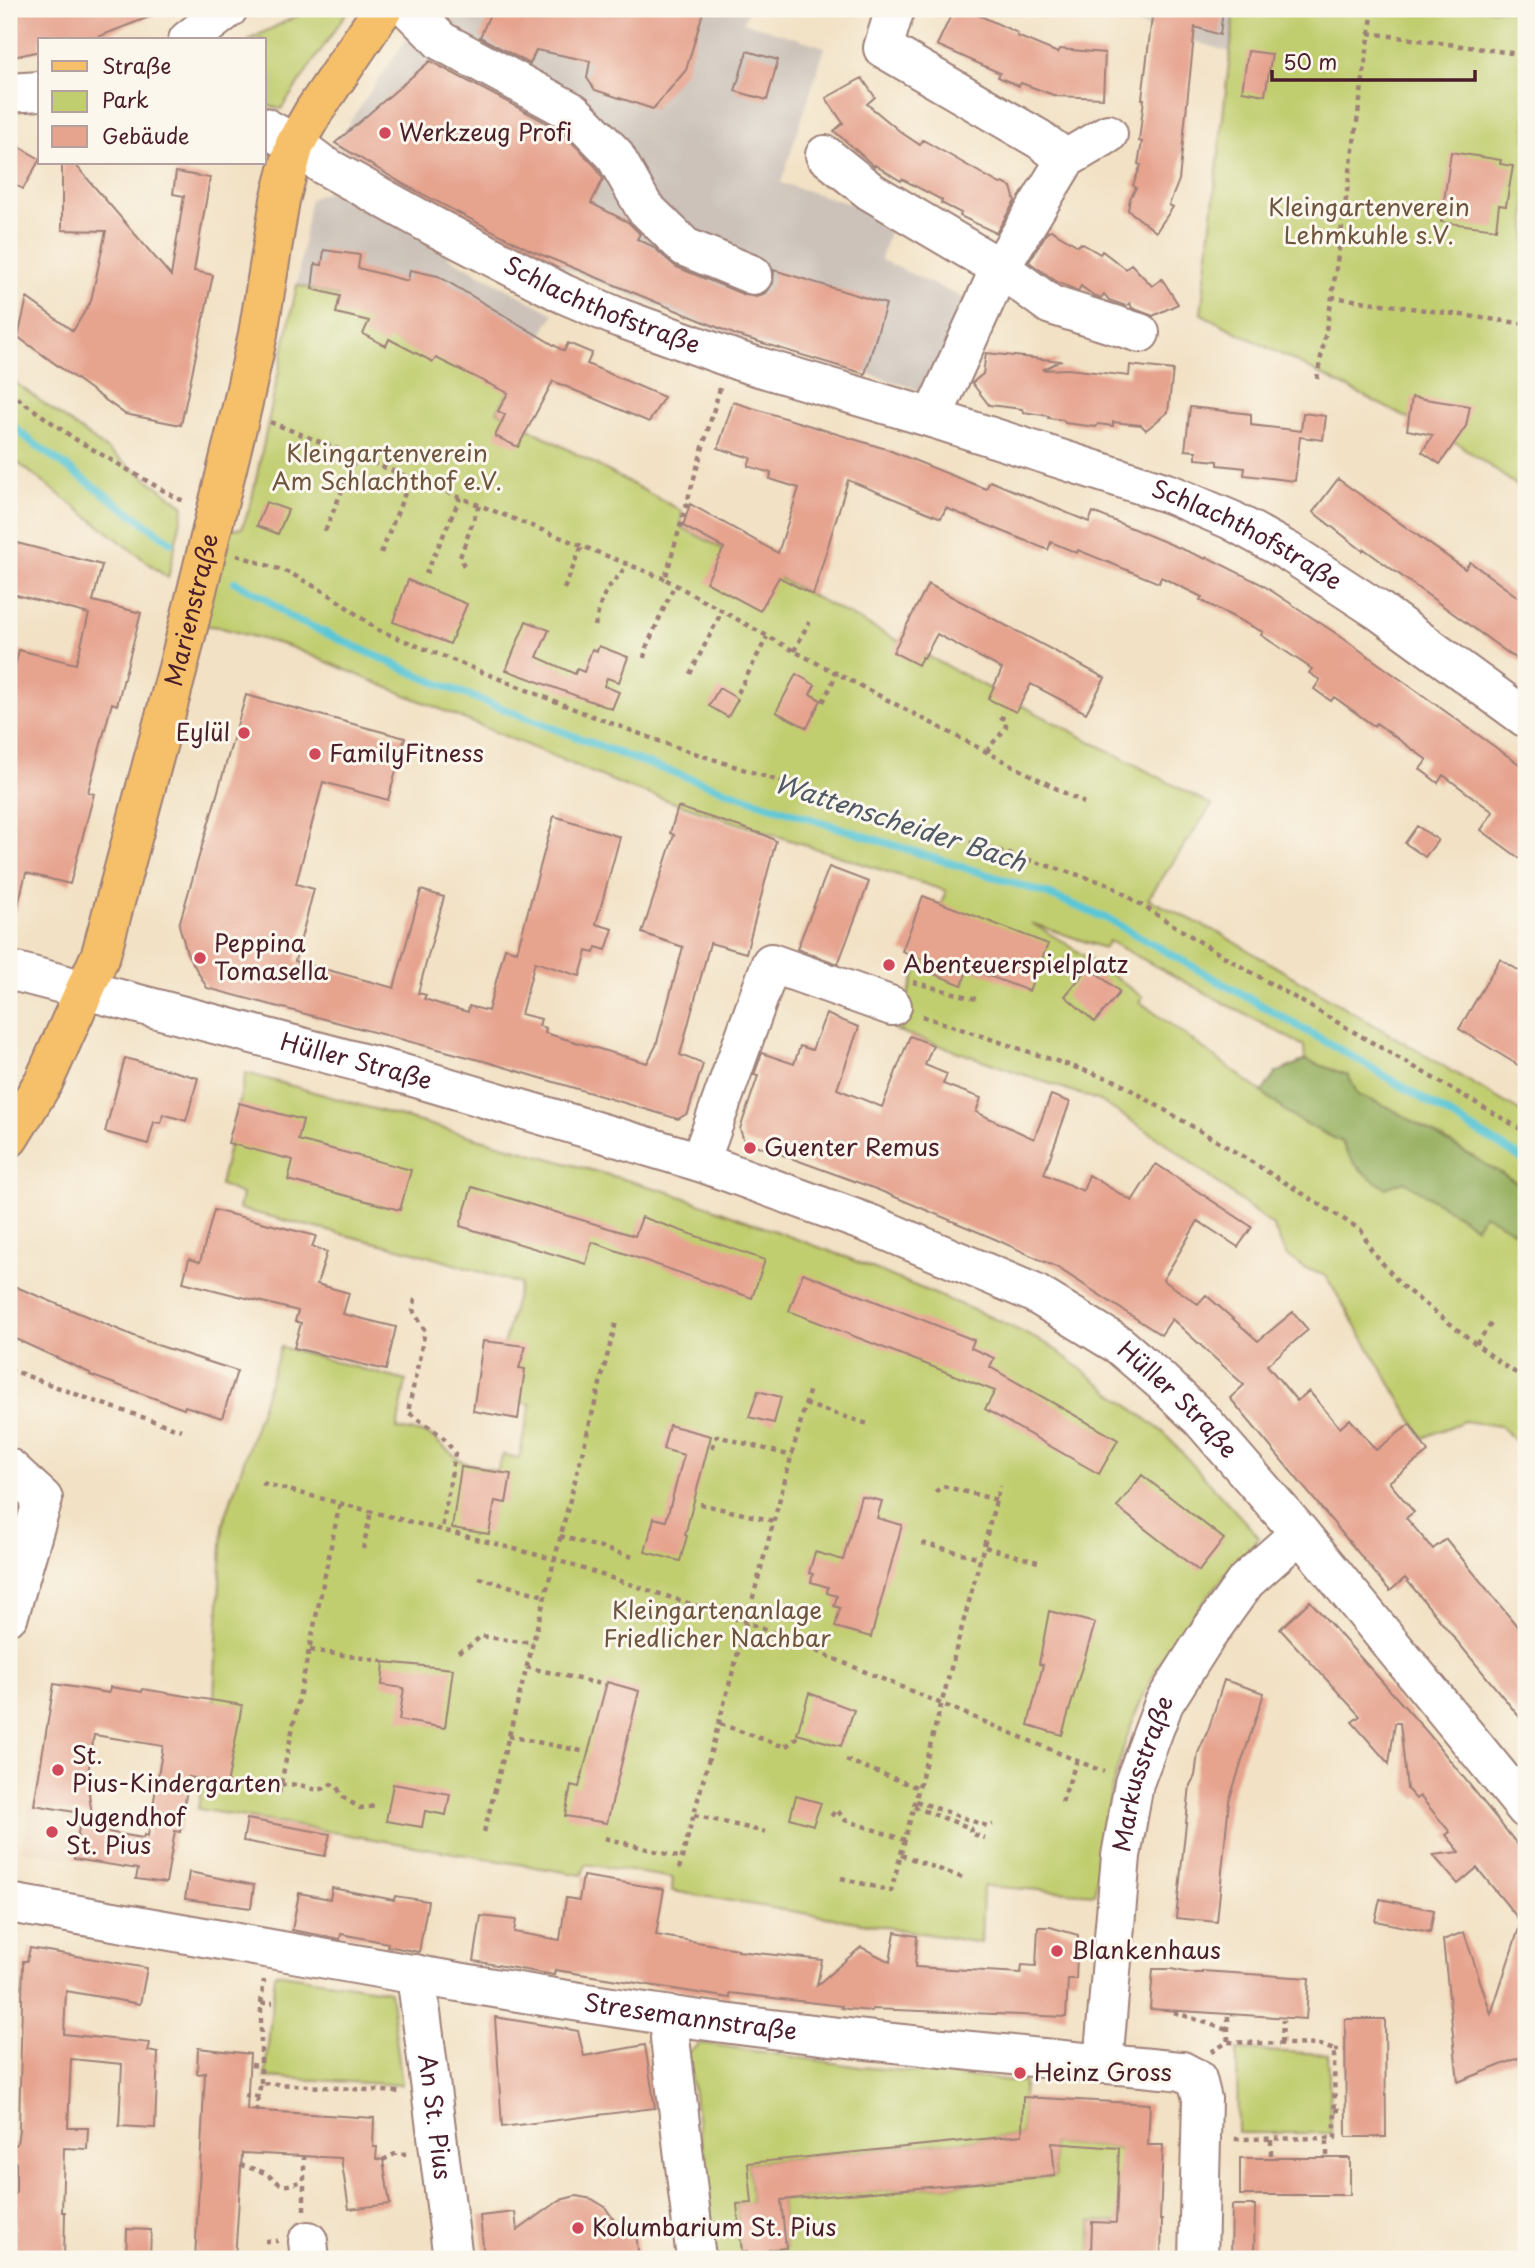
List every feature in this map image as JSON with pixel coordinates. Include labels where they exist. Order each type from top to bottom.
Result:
[{"type":"main road","name":"Marienstraße","points":[[9,1139],[37,1097],[101,954],[178,668],[258,334],[280,200],[279,136],[314,111],[383,9]]},
{"type":"street","points":[[191,38],[228,9]]},
{"type":"street","points":[[409,9],[441,41],[573,112],[614,154],[644,207],[685,247],[753,275]]},
{"type":"street","points":[[895,9],[883,48],[1039,139],[1066,159]]},
{"type":"street","points":[[9,93],[38,91]]},
{"type":"street","points":[[932,418],[1000,268],[1066,159],[1108,134]]},
{"type":"street","name":"Schlachthofstraße","points":[[279,136],[342,176],[564,294],[620,318],[729,357],[1170,494],[1231,520],[1289,552],[1378,610],[1526,718]]},
{"type":"street","points":[[825,155],[870,191],[1000,268],[1051,305],[1140,333]]},
{"type":"street","points":[[701,1162],[771,962],[902,994]]},
{"type":"street","name":"Hüller Straße","points":[[9,970],[411,1076],[701,1162],[870,1224],[1034,1293],[1119,1345],[1201,1419],[1300,1533],[1526,1809]]},
{"type":"street","points":[[9,1468],[43,1499],[9,1615]]},
{"type":"street","name":"Markusstraße","points":[[1103,2064],[1121,1856],[1134,1783],[1164,1703],[1206,1637],[1247,1581],[1300,1533]]},
{"type":"street","name":"Stresemannstraße","points":[[9,1903],[673,2016],[887,2042],[1182,2071]]},
{"type":"street","name":"An St. Pius","points":[[416,1974],[453,2259]]},
{"type":"street","points":[[673,2016],[670,2038],[695,2259]]},
{"type":"street","points":[[1182,2071],[1198,2079],[1202,2099],[1198,2259]]},
{"type":"path","points":[[1317,379],[1332,297],[1373,9]]},
{"type":"path","points":[[1369,33],[1526,55]]},
{"type":"path","points":[[1332,297],[1526,324]]},
{"type":"path","points":[[665,579],[729,357]]},
{"type":"path","points":[[9,392],[75,439],[178,499],[218,510]]},
{"type":"path","points":[[270,422],[665,579],[793,651],[1084,803]]},
{"type":"path","points":[[326,531],[357,456]]},
{"type":"path","points":[[381,554],[411,478]]},
{"type":"path","points":[[426,574],[460,498]]},
{"type":"path","points":[[464,566],[460,557],[480,505]]},
{"type":"path","points":[[564,589],[582,546]]},
{"type":"path","points":[[208,547],[290,573],[330,595],[378,630],[670,745],[894,819],[1108,884],[1213,950],[1526,1132]]},
{"type":"path","points":[[595,626],[599,607],[627,563]]},
{"type":"path","points":[[643,658],[674,586]]},
{"type":"path","points":[[690,674],[722,611]]},
{"type":"path","points":[[793,651],[809,622]]},
{"type":"path","points":[[738,693],[767,637]]},
{"type":"path","points":[[823,702],[838,673]]},
{"type":"path","points":[[987,752],[992,741],[1002,736],[1006,726],[1004,719],[998,716]]},
{"type":"path","points":[[902,994],[976,999]]},
{"type":"path","points":[[902,994],[1116,1081],[1361,1230],[1372,1251],[1402,1286],[1526,1379]]},
{"type":"path","points":[[415,1299],[413,1310],[425,1331],[408,1412],[442,1436],[455,1453],[442,1530]]},
{"type":"path","points":[[1476,1344],[1494,1320]]},
{"type":"path","points":[[484,1832],[616,1322]]},
{"type":"path","points":[[9,1369],[181,1430]]},
{"type":"path","points":[[679,1868],[810,1388]]},
{"type":"path","points":[[805,1404],[871,1425]]},
{"type":"path","points":[[712,1448],[717,1436],[792,1456]]},
{"type":"path","points":[[262,1483],[553,1559],[746,1623],[1134,1783]]},
{"type":"path","points":[[935,1492],[943,1486],[997,1500]]},
{"type":"path","points":[[841,1878],[891,1891],[1000,1486]]},
{"type":"path","points":[[279,1793],[340,1503]]},
{"type":"path","points":[[700,1504],[774,1521]]},
{"type":"path","points":[[363,1549],[371,1511]]},
{"type":"path","points":[[559,1536],[633,1557]]},
{"type":"path","points":[[922,1543],[981,1558]]},
{"type":"path","points":[[985,1547],[1038,1562]]},
{"type":"path","points":[[479,1578],[545,1596]]},
{"type":"path","points":[[458,1652],[481,1636],[533,1642]]},
{"type":"path","points":[[310,1650],[383,1661]]},
{"type":"path","points":[[526,1667],[605,1685]]},
{"type":"path","points":[[720,1724],[785,1746],[798,1737]]},
{"type":"path","points":[[508,1736],[586,1752]]},
{"type":"path","points":[[846,1760],[919,1788]]},
{"type":"path","points":[[1062,1802],[1077,1760]]},
{"type":"path","points":[[281,1785],[301,1785],[311,1790],[324,1789],[331,1784],[338,1788],[341,1796],[360,1808],[376,1806]]},
{"type":"path","points":[[915,1804],[986,1826],[993,1825]]},
{"type":"path","points":[[915,1804],[971,1828],[970,1833],[985,1838]]},
{"type":"path","points":[[831,1816],[837,1810],[845,1820],[905,1840]]},
{"type":"path","points":[[694,1815],[765,1832]]},
{"type":"path","points":[[605,1838],[682,1858]]},
{"type":"path","points":[[901,1855],[965,1879]]},
{"type":"path","points":[[257,2112],[261,2083],[261,2003],[272,2003]]},
{"type":"path","points":[[1174,2012],[1227,2030]]},
{"type":"path","points":[[1228,2016],[1228,2042]]},
{"type":"path","points":[[1282,2043],[1283,2020]]},
{"type":"path","points":[[1182,2071],[1228,2042],[1321,2045],[1334,2050],[1345,2050]]},
{"type":"path","points":[[1201,2139],[1335,2138],[1334,2050]]},
{"type":"path","points":[[251,2065],[261,2066]]},
{"type":"path","points":[[261,2083],[432,2094]]},
{"type":"path","points":[[244,2095],[258,2096]]},
{"type":"path","points":[[1335,2110],[1343,2110]]},
{"type":"path","points":[[1327,2139],[1327,2156]]},
{"type":"path","points":[[1271,2140],[1271,2156]]},
{"type":"path","points":[[304,2157],[304,2212],[309,2250]]},
{"type":"path","points":[[240,2165],[267,2174],[274,2182],[283,2186],[304,2181]]},
{"type":"shaded area","points":[[427,9],[749,9],[743,22],[825,47],[781,183],[893,217],[881,260],[972,302],[931,394],[866,373],[733,337],[528,253],[334,145]]},
{"type":"shaded area","points":[[1087,9],[1235,9],[1230,52]]},
{"type":"shaded area","points":[[330,191],[450,253],[448,257],[554,314],[515,380],[404,314],[297,285],[310,199]]},
{"type":"shaded area","name":"Jugendhof St. Pius","points":[[30,1804],[81,1813],[74,1859],[22,1850]]},
{"type":"green space","points":[[311,9],[349,9],[281,109],[266,105],[266,38],[252,38]]},
{"type":"green space","name":"Kleingartenverein Lehmkuhle s.V.","points":[[1235,9],[1526,9],[1526,492],[1457,443],[1201,314]]},
{"type":"green space","name":"Kleingartenverein Am Schlachthof e.V.","points":[[297,285],[404,314],[515,380],[497,411],[682,511],[681,527],[1212,805],[1148,899],[1219,933],[1526,1115],[1526,1188],[1388,1107],[1358,1095],[1347,1075],[1305,1060],[1304,1046],[1109,941],[1104,948],[1031,923],[1064,942],[1143,997],[1140,1002],[1294,1118],[1342,1142],[1346,1152],[1404,1181],[1475,1226],[1484,1214],[1526,1238],[1526,1451],[1500,1426],[1464,1421],[1423,1438],[1326,1276],[1305,1268],[1286,1255],[1273,1226],[1163,1141],[1100,1101],[895,1030],[946,891],[627,787],[291,647],[218,627],[193,624],[218,531],[242,528],[251,503]]},
{"type":"green space","points":[[9,378],[184,506],[168,578],[9,456]]},
{"type":"green space","points":[[1305,1060],[1348,1075],[1358,1095],[1388,1107],[1526,1188],[1526,1238],[1484,1214],[1476,1227],[1404,1181],[1386,1188],[1360,1169],[1342,1142],[1294,1118],[1262,1092],[1276,1073]]},
{"type":"green space","name":"Kleingartenanlage Friedlicher Nachbar","points":[[246,1073],[669,1192],[843,1256],[995,1319],[1051,1346],[1163,1432],[1259,1537],[1192,1616],[1147,1688],[1121,1755],[1112,1789],[1095,1894],[983,1886],[981,1943],[672,1891],[673,1878],[586,1864],[582,1875],[198,1809],[214,1697],[223,1525],[281,1347],[406,1381],[397,1429],[428,1434],[462,1462],[497,1471],[503,1455],[519,1458],[531,1404],[498,1398],[504,1343],[520,1284],[414,1252],[239,1209],[242,1194],[220,1185]]},
{"type":"green space","points":[[275,1973],[390,1991],[402,2085],[265,2077]]},
{"type":"green space","points":[[701,2043],[860,2067],[1024,2082],[1022,2135],[748,2163],[752,2203],[737,2204],[743,2258],[717,2259],[688,2053]]},
{"type":"green space","points":[[1237,2050],[1328,2054],[1331,2133],[1238,2133]]},
{"type":"green space","points":[[1052,2143],[1119,2148],[1134,2222],[1091,2221],[1091,2258],[1115,2259],[770,2259],[769,2250],[786,2248],[781,2200],[1055,2176]]},
{"type":"building","points":[[167,9],[95,38],[38,38],[38,51],[9,58],[9,11]]},
{"type":"building","points":[[492,9],[704,9],[686,70],[653,109],[595,90],[587,78],[590,61],[536,50],[530,64],[480,37]]},
{"type":"building","points":[[954,9],[978,9],[976,14],[1018,33],[1017,36],[1058,53],[1060,49],[1105,53],[1103,98],[1056,96],[1021,83],[1019,86],[998,77],[1000,73],[937,45]]},
{"type":"building","points":[[1153,9],[1223,9],[1220,35],[1195,27],[1179,180],[1169,205],[1173,207],[1156,232],[1128,210],[1130,198],[1136,188],[1133,185],[1141,165],[1138,164],[1142,142],[1139,141],[1142,99]]},
{"type":"building","points":[[747,51],[778,60],[767,100],[735,91]]},
{"type":"building","points":[[1248,51],[1272,54],[1265,95],[1242,91]]},
{"type":"building","points":[[430,61],[560,130],[596,167],[603,179],[591,203],[628,222],[640,234],[637,239],[652,246],[676,267],[745,295],[757,297],[767,292],[773,283],[774,270],[886,304],[865,374],[736,335],[530,250],[405,185],[335,143]]},
{"type":"building","points":[[862,78],[875,97],[867,104],[902,133],[920,145],[923,140],[1000,184],[1011,187],[1015,201],[996,233],[960,216],[961,213],[941,203],[942,200],[874,166],[834,131],[843,123],[826,98]]},
{"type":"building","points":[[9,141],[38,158],[38,163],[23,189],[9,181]]},
{"type":"building","points":[[1451,152],[1501,160],[1500,164],[1513,166],[1506,206],[1499,205],[1496,229],[1441,222]]},
{"type":"building","points":[[62,164],[75,164],[171,276],[184,196],[173,194],[176,172],[210,178],[194,271],[213,275],[181,425],[125,414],[18,337],[27,298],[73,331],[91,301],[106,231],[62,230]]},
{"type":"building","points":[[1051,230],[1078,246],[1081,243],[1100,254],[1102,251],[1126,269],[1131,264],[1152,286],[1162,279],[1178,304],[1153,316],[1132,308],[1130,303],[1126,306],[1109,300],[1104,294],[1101,298],[1093,295],[1081,286],[1078,291],[1057,282],[1029,262]]},
{"type":"building","points":[[324,250],[360,255],[358,268],[408,281],[410,270],[438,276],[564,351],[568,343],[592,353],[587,364],[664,397],[649,422],[553,381],[518,447],[495,436],[505,415],[498,411],[508,393],[436,358],[433,362],[389,339],[386,346],[363,334],[369,321],[336,313],[340,296],[312,289],[315,264],[322,265]]},
{"type":"building","points":[[986,353],[1060,361],[1042,370],[1068,369],[1129,376],[1130,365],[1173,370],[1168,412],[1146,430],[1141,425],[1113,422],[1113,426],[1098,424],[1096,427],[1065,423],[1063,420],[1048,418],[1049,416],[1023,412],[1022,409],[989,405],[972,383],[983,374]]},
{"type":"building","points":[[1412,397],[1470,406],[1466,426],[1440,464],[1422,452],[1433,435],[1407,430]]},
{"type":"building","points":[[733,402],[886,449],[986,489],[990,481],[1089,522],[1093,512],[1206,559],[1207,557],[1261,584],[1337,634],[1526,769],[1526,863],[1481,830],[1493,812],[1443,775],[1438,783],[1420,769],[1427,760],[1376,723],[1374,726],[1334,697],[1331,701],[1314,689],[1320,680],[1309,673],[1312,669],[1261,635],[1263,632],[1161,577],[1159,583],[1078,550],[1077,553],[1051,542],[1048,550],[946,508],[941,518],[848,480],[813,595],[779,577],[760,611],[706,582],[724,548],[683,526],[690,504],[778,553],[799,488],[770,479],[771,473],[748,466],[751,458],[718,448]]},
{"type":"building","points":[[1190,407],[1251,414],[1251,425],[1301,431],[1303,413],[1326,416],[1323,440],[1300,437],[1295,481],[1244,475],[1245,468],[1196,459],[1196,451],[1185,450]]},
{"type":"building","points":[[1338,479],[1465,569],[1470,562],[1526,603],[1526,666],[1364,549],[1363,551],[1313,512]]},
{"type":"building","points":[[266,502],[288,510],[278,534],[257,526]]},
{"type":"building","points":[[13,542],[102,565],[93,601],[141,613],[117,705],[112,703],[88,792],[94,794],[70,884],[26,873],[16,913],[9,912],[9,691],[19,650],[76,664],[89,614],[9,593],[9,557]]},
{"type":"building","points":[[408,580],[467,604],[450,644],[393,622]]},
{"type":"building","points":[[928,584],[1105,678],[1086,713],[1031,684],[1016,712],[988,699],[1002,669],[937,634],[918,665],[893,652]]},
{"type":"building","points":[[526,621],[549,630],[537,657],[575,674],[577,669],[584,672],[592,649],[597,651],[599,646],[628,657],[619,682],[607,678],[604,686],[619,692],[612,709],[506,670]]},
{"type":"building","points":[[796,674],[815,685],[810,694],[821,700],[807,728],[776,712]]},
{"type":"building","points":[[719,688],[738,699],[728,717],[709,706]]},
{"type":"building","points":[[246,695],[405,738],[388,800],[323,782],[296,884],[314,889],[295,961],[394,988],[421,890],[444,897],[418,993],[426,995],[424,999],[468,1012],[469,1006],[488,1011],[505,948],[517,951],[554,816],[620,837],[596,924],[613,929],[606,950],[596,947],[594,953],[587,951],[580,976],[535,962],[521,1014],[541,1019],[539,1026],[546,1028],[545,1033],[647,1063],[656,1046],[683,947],[642,933],[674,835],[670,833],[678,807],[776,841],[746,953],[710,943],[680,1055],[703,1064],[688,1113],[678,1119],[487,1062],[207,988],[187,953],[179,925]]},
{"type":"building","points":[[1417,826],[1438,840],[1425,857],[1405,843]]},
{"type":"building","points":[[829,867],[869,882],[838,964],[797,949]]},
{"type":"building","points":[[923,896],[1048,944],[1029,991],[968,968],[962,985],[931,973],[934,964],[902,951]]},
{"type":"building","points":[[1500,959],[1526,975],[1526,1070],[1459,1029]]},
{"type":"building","points":[[1089,967],[1120,992],[1095,1022],[1065,996]]},
{"type":"building","points":[[826,1014],[859,1027],[837,1089],[882,1107],[910,1036],[933,1045],[925,1065],[947,1074],[943,1084],[981,1098],[976,1112],[1034,1139],[1051,1095],[1070,1102],[1044,1174],[1083,1191],[1089,1175],[1132,1201],[1156,1164],[1252,1227],[1238,1247],[1198,1221],[1163,1280],[1198,1304],[1206,1295],[1258,1341],[1293,1312],[1308,1330],[1267,1365],[1297,1401],[1309,1391],[1340,1428],[1350,1419],[1376,1450],[1410,1424],[1428,1452],[1389,1482],[1414,1512],[1406,1518],[1433,1549],[1446,1539],[1526,1637],[1526,1725],[1405,1578],[1390,1591],[1230,1398],[1244,1385],[1172,1319],[1161,1335],[1058,1268],[876,1189],[744,1141],[740,1129],[758,1076],[754,1075],[762,1053],[794,1064],[800,1046],[812,1050]]},
{"type":"building","points":[[125,1058],[198,1078],[186,1121],[163,1114],[161,1123],[154,1122],[148,1144],[105,1132]]},
{"type":"building","points":[[239,1103],[303,1120],[298,1140],[411,1170],[400,1210],[288,1180],[293,1160],[228,1143]]},
{"type":"building","points":[[472,1187],[635,1236],[642,1217],[765,1260],[752,1298],[592,1242],[586,1264],[460,1226]]},
{"type":"building","points":[[214,1210],[316,1236],[312,1247],[327,1252],[317,1284],[349,1293],[343,1314],[396,1327],[386,1370],[294,1348],[301,1323],[295,1321],[298,1311],[183,1282],[189,1259],[200,1262]]},
{"type":"building","points":[[803,1273],[974,1340],[971,1348],[994,1358],[990,1367],[1118,1440],[1099,1474],[985,1409],[995,1391],[789,1311]]},
{"type":"building","points":[[9,1284],[151,1343],[237,1371],[222,1418],[185,1406],[184,1409],[90,1375],[9,1336]]},
{"type":"building","points":[[483,1341],[526,1346],[519,1368],[525,1369],[518,1419],[473,1411]]},
{"type":"building","points":[[758,1391],[781,1397],[774,1423],[749,1417]]},
{"type":"building","points":[[669,1425],[711,1436],[680,1561],[645,1552],[654,1518],[666,1521],[684,1455],[663,1449]]},
{"type":"building","points":[[461,1467],[511,1474],[506,1503],[495,1501],[489,1534],[452,1528]]},
{"type":"building","points":[[1142,1475],[1224,1539],[1199,1571],[1117,1507]]},
{"type":"building","points":[[861,1496],[882,1501],[877,1518],[902,1525],[871,1637],[835,1627],[840,1608],[834,1606],[837,1596],[827,1593],[828,1587],[811,1582],[813,1574],[809,1573],[815,1552],[843,1560]]},
{"type":"building","points":[[1310,1601],[1428,1733],[1526,1855],[1526,2055],[1458,2082],[1443,1940],[1464,1932],[1491,2014],[1521,1922],[1477,1868],[1458,1884],[1433,1855],[1460,1852],[1446,1835],[1450,1832],[1420,1796],[1416,1799],[1407,1789],[1400,1723],[1395,1723],[1389,1764],[1352,1722],[1360,1716],[1280,1629]]},
{"type":"building","points":[[1049,1611],[1095,1623],[1062,1735],[1028,1725],[1043,1665],[1039,1664]]},
{"type":"building","points":[[384,1662],[453,1669],[445,1728],[399,1720],[404,1688],[382,1685]]},
{"type":"building","points":[[1224,1680],[1264,1693],[1229,1801],[1217,1922],[1176,1918],[1190,1785],[1195,1776],[1198,1753]]},
{"type":"building","points":[[607,1682],[639,1691],[607,1823],[565,1816],[571,1785],[579,1787]]},
{"type":"building","points":[[54,1684],[109,1693],[110,1687],[142,1692],[143,1689],[242,1705],[227,1785],[189,1777],[180,1832],[175,1831],[166,1883],[136,1879],[138,1869],[74,1859],[79,1827],[143,1838],[144,1835],[148,1836],[163,1746],[94,1735],[87,1779],[92,1815],[34,1805]]},
{"type":"building","points":[[809,1693],[854,1710],[841,1746],[797,1734]]},
{"type":"building","points":[[393,1784],[450,1794],[446,1815],[425,1811],[422,1827],[386,1821]]},
{"type":"building","points":[[796,1796],[821,1803],[813,1825],[790,1818]]},
{"type":"building","points":[[247,1819],[330,1834],[325,1856],[243,1841]]},
{"type":"building","points":[[189,1872],[254,1885],[251,1908],[185,1899]]},
{"type":"building","points":[[583,1876],[664,1889],[656,1935],[738,1951],[822,1960],[817,1985],[861,1947],[890,1962],[895,1932],[917,1936],[915,1967],[1021,1973],[1022,1965],[1036,1966],[1038,1927],[1050,1927],[1078,1935],[1076,1979],[1068,1979],[1066,2017],[872,2011],[730,1993],[730,1998],[555,1970],[554,1975],[474,1961],[481,1916],[516,1920],[514,1932],[560,1940],[566,1898],[579,1900]]},
{"type":"building","points":[[332,1888],[394,1900],[395,1896],[428,1901],[419,1952],[341,1934],[340,1939],[292,1930],[299,1893],[330,1899]]},
{"type":"building","points":[[1380,1899],[1434,1910],[1430,1932],[1375,1921]]},
{"type":"building","points":[[30,1948],[147,1968],[140,2004],[66,1991],[64,2034],[150,2043],[148,2051],[158,2053],[155,2128],[119,2126],[122,2064],[71,2059],[68,2128],[88,2128],[87,2149],[64,2148],[64,2259],[15,2259],[15,2211],[11,2205],[11,2197],[16,2192],[16,2162],[12,2157],[12,2147],[17,2144],[19,2129],[23,1961],[27,1961]]},
{"type":"building","points":[[1153,1969],[1309,1978],[1306,2019],[1150,2009]]},
{"type":"building","points":[[495,2017],[578,2031],[584,2056],[645,2045],[655,2108],[502,2127]]},
{"type":"building","points":[[1345,2019],[1385,2019],[1386,2137],[1346,2137]]},
{"type":"building","points":[[198,2048],[250,2054],[247,2110],[374,2118],[373,2147],[377,2147],[376,2159],[383,2160],[390,2204],[349,2209],[341,2158],[242,2153],[235,2259],[195,2259],[205,2073],[197,2074]]},
{"type":"building","points":[[1023,2097],[1150,2104],[1148,2145],[1163,2145],[1161,2259],[1091,2256],[1092,2222],[1116,2223],[1119,2148],[1052,2143],[1055,2176],[781,2200],[786,2248],[769,2250],[770,2259],[748,2259],[747,2252],[742,2253],[737,2204],[752,2203],[748,2163],[1022,2135]]},
{"type":"building","points":[[1240,2158],[1350,2158],[1350,2195],[1240,2195]]},
{"type":"building","name":"Kolumbarium St. Pius","points":[[576,2196],[592,2199],[605,2207],[614,2220],[619,2235],[636,2233],[639,2259],[479,2259],[484,2256],[480,2216],[515,2212],[517,2231],[560,2200]]},
{"type":"building","points":[[1232,2205],[1255,2205],[1254,2259],[1231,2259]]},
{"type":"building","points":[[127,2229],[151,2230],[150,2259],[126,2259]]},
{"type":"waterway","name":"Wattenscheider Bach","points":[[9,423],[171,542]]},
{"type":"waterway","name":"Wattenscheider Bach","points":[[235,582],[264,597],[290,617],[434,682],[631,758],[780,809],[1048,894],[1110,920],[1355,1058],[1526,1161]]},
{"type":"place","name":"Werkzeug Profi","points":[[385,133]]},
{"type":"place","name":"Eylül","points":[[244,733]]},
{"type":"place","name":"FamilyFitness","points":[[315,754]]},
{"type":"place","name":"Peppina Tomasella","points":[[200,958]]},
{"type":"place","name":"Abenteuerspielplatz","points":[[889,965]]},
{"type":"place","name":"Guenter Remus","points":[[750,1148]]},
{"type":"place","name":"St. Pius-Kindergarten","points":[[58,1770]]},
{"type":"place","name":"Jugendhof St. Pius","points":[[52,1832]]},
{"type":"place","name":"Blankenhaus","points":[[1057,1951]]},
{"type":"place","name":"Heinz Gross","points":[[1020,2073]]},
{"type":"place","name":"Kolumbarium St. Pius","points":[[578,2228]]}]
